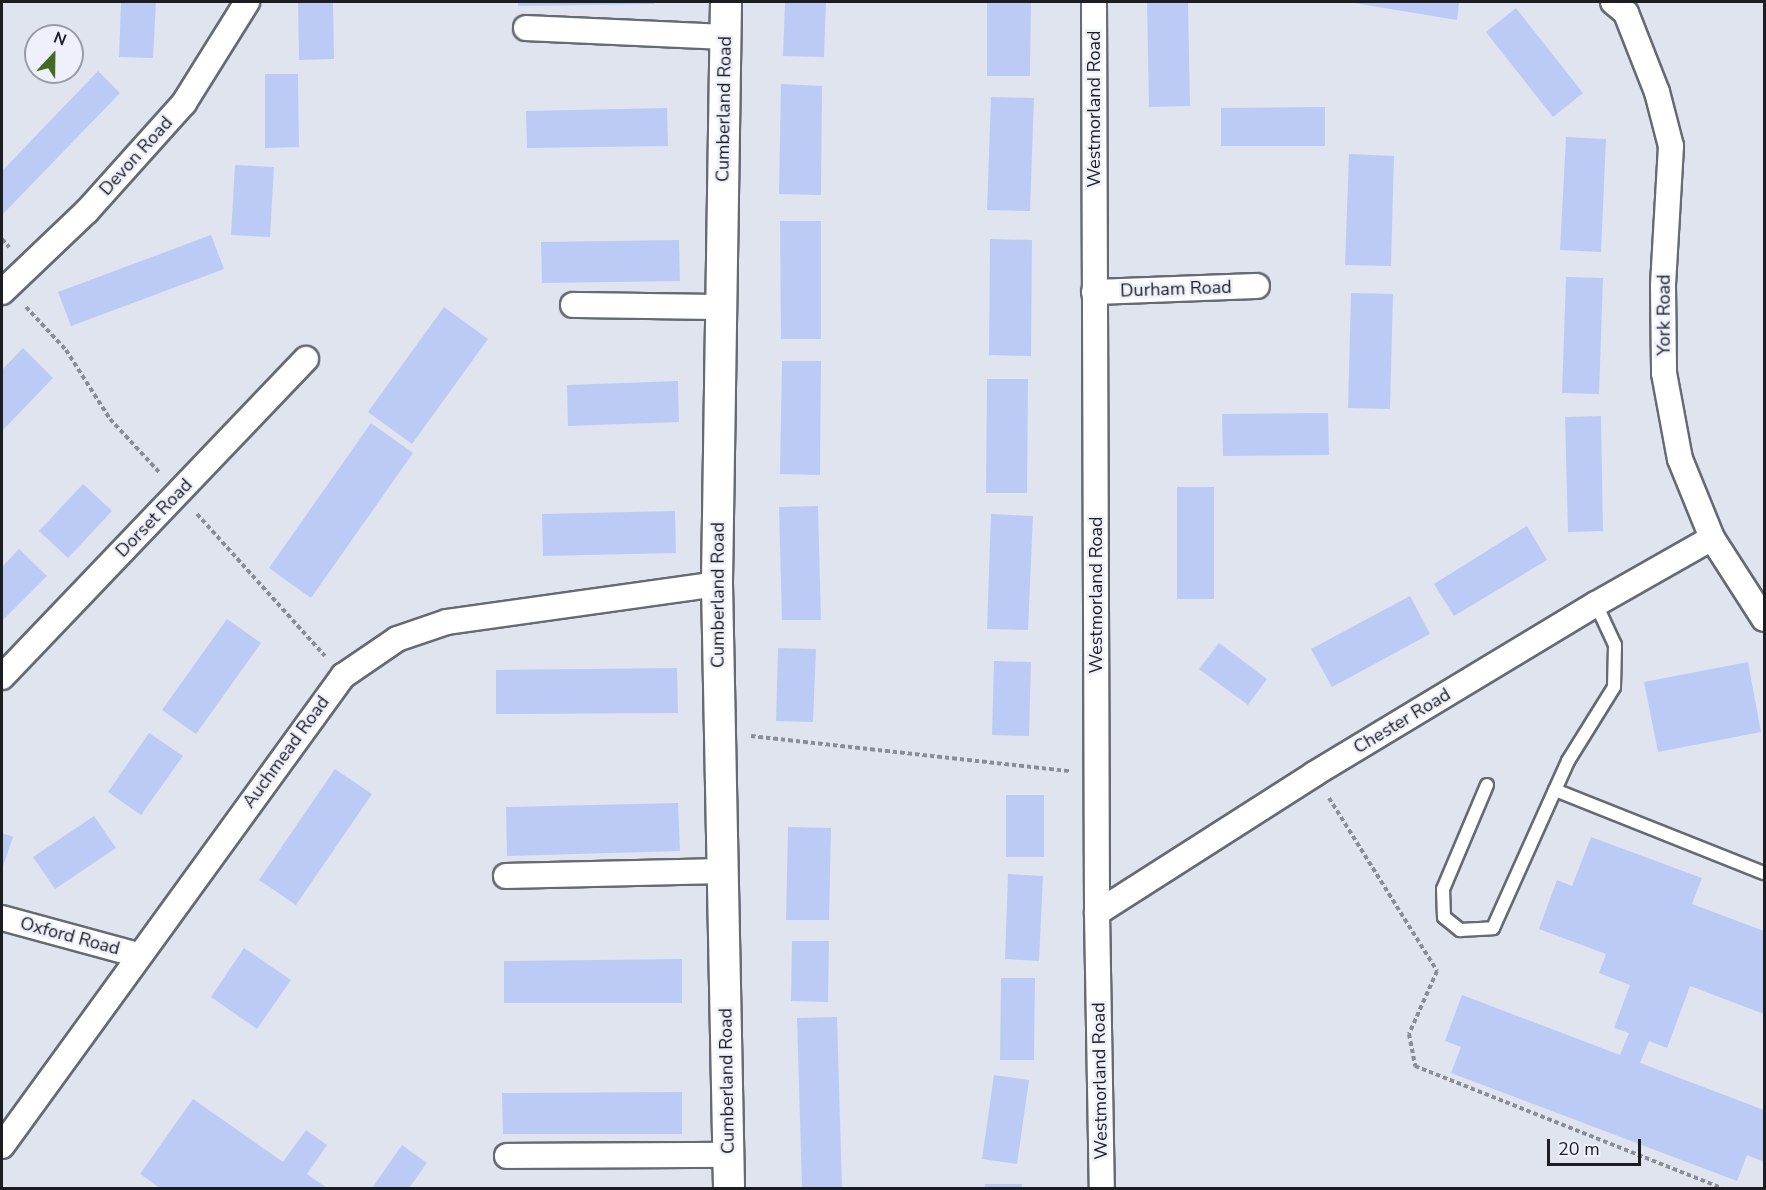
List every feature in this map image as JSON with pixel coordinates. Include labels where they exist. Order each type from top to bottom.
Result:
[{"type":"street","name":"Devon Road","points":[[4,289],[87,211],[184,103],[247,2]]},
{"type":"street","name":"Cumberland Road","points":[[726,2],[717,584],[729,1188]]},
{"type":"street","name":"Westmorland Road","points":[[1094,2],[1096,774],[1102,1188]]},
{"type":"street","name":"York Road","points":[[1613,2],[1626,13],[1657,92],[1671,146],[1663,286],[1664,373],[1680,459],[1712,538],[1764,618]]},
{"type":"street","points":[[526,28],[725,37]]},
{"type":"street","name":"Durham Road","points":[[1094,292],[1257,286]]},
{"type":"street","points":[[573,305],[721,307]]},
{"type":"street","name":"Dorset Road","points":[[2,677],[306,359]]},
{"type":"street","name":"Chester Road","points":[[1097,913],[1314,774],[1596,604],[1712,538]]},
{"type":"street","name":"Auchmead Road","points":[[2,1146],[138,955],[343,676],[397,639],[447,622],[717,584]]},
{"type":"street","points":[[506,876],[722,871]]},
{"type":"street","name":"Oxford Road","points":[[2,918],[138,955]]},
{"type":"street","points":[[507,1156],[728,1155]]},
{"type":"lane","points":[[1487,785],[1443,889],[1444,917],[1460,930],[1493,928],[1568,761],[1614,687],[1615,645],[1596,604]]},
{"type":"lane","points":[[1555,790],[1764,873]]},
{"type":"path","points":[[4,289],[66,350],[110,419],[343,676]]},
{"type":"path","points":[[720,733],[1096,774]]},
{"type":"path","points":[[1314,774],[1437,970],[1409,1034],[1415,1066],[1722,1188]]},
{"type":"building","points":[[121,2],[156,2],[153,58],[119,57]]},
{"type":"building","points":[[298,2],[333,2],[334,59],[299,60]]},
{"type":"building","points":[[518,2],[654,2],[654,4],[518,6]]},
{"type":"building","points":[[785,2],[826,2],[824,57],[783,56]]},
{"type":"building","points":[[987,2],[1031,2],[1030,76],[987,76]]},
{"type":"building","points":[[1147,2],[1188,2],[1190,106],[1149,107]]},
{"type":"building","points":[[1348,2],[1459,2],[1457,20]]},
{"type":"building","points":[[1516,8],[1583,93],[1553,117],[1486,32]]},
{"type":"building","points":[[98,71],[120,93],[2,215],[2,171]]},
{"type":"building","points":[[265,74],[298,74],[299,147],[265,148]]},
{"type":"building","points":[[781,84],[822,86],[821,195],[779,194]]},
{"type":"building","points":[[991,97],[1034,98],[1030,211],[987,210]]},
{"type":"building","points":[[1325,107],[1325,146],[1221,146],[1221,108]]},
{"type":"building","points":[[667,108],[668,146],[527,148],[526,111]]},
{"type":"building","points":[[1566,137],[1606,139],[1601,252],[1560,250]]},
{"type":"building","points":[[1349,154],[1394,156],[1391,266],[1345,265]]},
{"type":"building","points":[[235,165],[274,167],[270,237],[231,235]]},
{"type":"building","points":[[780,221],[821,221],[821,339],[781,339]]},
{"type":"building","points":[[211,235],[224,269],[71,326],[58,292]]},
{"type":"building","points":[[990,239],[1032,240],[1031,356],[989,355]]},
{"type":"building","points":[[679,240],[680,281],[542,283],[541,242]]},
{"type":"building","points":[[1566,277],[1603,278],[1599,394],[1562,393]]},
{"type":"building","points":[[1351,293],[1393,294],[1390,409],[1348,408]]},
{"type":"building","points":[[444,307],[488,339],[412,444],[368,412]]},
{"type":"building","points":[[23,348],[53,378],[2,431],[2,370]]},
{"type":"building","points":[[782,361],[821,361],[820,475],[780,474]]},
{"type":"building","points":[[987,379],[1028,379],[1027,493],[986,493]]},
{"type":"building","points":[[678,381],[679,422],[568,426],[567,385]]},
{"type":"building","points":[[1328,413],[1329,455],[1223,456],[1222,414]]},
{"type":"building","points":[[1601,416],[1603,531],[1568,532],[1565,417]]},
{"type":"building","points":[[371,423],[413,453],[311,598],[269,568]]},
{"type":"building","points":[[83,484],[112,511],[68,558],[39,531]]},
{"type":"building","points":[[1177,487],[1214,487],[1214,599],[1177,599]]},
{"type":"building","points":[[818,506],[821,620],[782,620],[779,507]]},
{"type":"building","points":[[675,511],[676,553],[543,556],[542,514]]},
{"type":"building","points":[[991,514],[1033,516],[1028,630],[987,629]]},
{"type":"building","points":[[1527,526],[1547,560],[1454,616],[1434,584]]},
{"type":"building","points":[[19,549],[47,576],[2,621],[2,567]]},
{"type":"building","points":[[1410,596],[1430,634],[1332,687],[1311,649]]},
{"type":"building","points":[[227,619],[261,643],[196,734],[162,710]]},
{"type":"building","points":[[1219,643],[1267,679],[1248,705],[1199,669]]},
{"type":"building","points":[[778,648],[816,649],[813,722],[776,721]]},
{"type":"building","points":[[994,661],[1031,662],[1029,736],[992,735]]},
{"type":"building","points":[[1748,662],[1761,732],[1658,752],[1644,682]]},
{"type":"building","points":[[677,668],[678,713],[496,714],[496,670]]},
{"type":"building","points":[[149,733],[183,756],[141,815],[108,792]]},
{"type":"building","points":[[335,769],[372,794],[296,905],[259,880]]},
{"type":"building","points":[[1006,795],[1044,795],[1044,857],[1006,857]]},
{"type":"building","points":[[678,803],[680,851],[507,856],[506,807]]},
{"type":"building","points":[[94,816],[116,848],[55,889],[33,857]]},
{"type":"building","points":[[788,827],[831,828],[829,920],[786,920]]},
{"type":"building","points":[[2,833],[13,837],[2,869]]},
{"type":"building","points":[[1591,837],[1702,878],[1692,904],[1764,931],[1764,1014],[1690,986],[1667,1048],[1649,1041],[1640,1063],[1764,1110],[1764,1162],[1747,1155],[1737,1181],[1451,1073],[1461,1047],[1445,1041],[1462,995],[1620,1055],[1629,1033],[1614,1028],[1630,985],[1599,973],[1606,954],[1539,929],[1557,880],[1572,886]]},
{"type":"building","points":[[1008,874],[1043,876],[1039,961],[1005,959]]},
{"type":"building","points":[[792,941],[829,941],[828,1002],[791,1001]]},
{"type":"building","points":[[244,948],[291,980],[257,1029],[211,997]]},
{"type":"building","points":[[682,959],[682,1003],[504,1003],[504,961]]},
{"type":"building","points":[[1001,978],[1035,978],[1034,1060],[1000,1060]]},
{"type":"building","points":[[837,1017],[842,1188],[802,1188],[797,1018]]},
{"type":"building","points":[[994,1075],[1029,1080],[1017,1164],[982,1159]]},
{"type":"building","points":[[682,1092],[682,1134],[503,1134],[502,1093]]},
{"type":"building","points":[[193,1099],[283,1162],[306,1130],[327,1145],[307,1174],[327,1188],[160,1188],[140,1174]]},
{"type":"building","points":[[402,1145],[427,1163],[409,1188],[372,1188]]},
{"type":"building","points":[[985,1184],[1022,1184],[1022,1188],[985,1188]]}]
